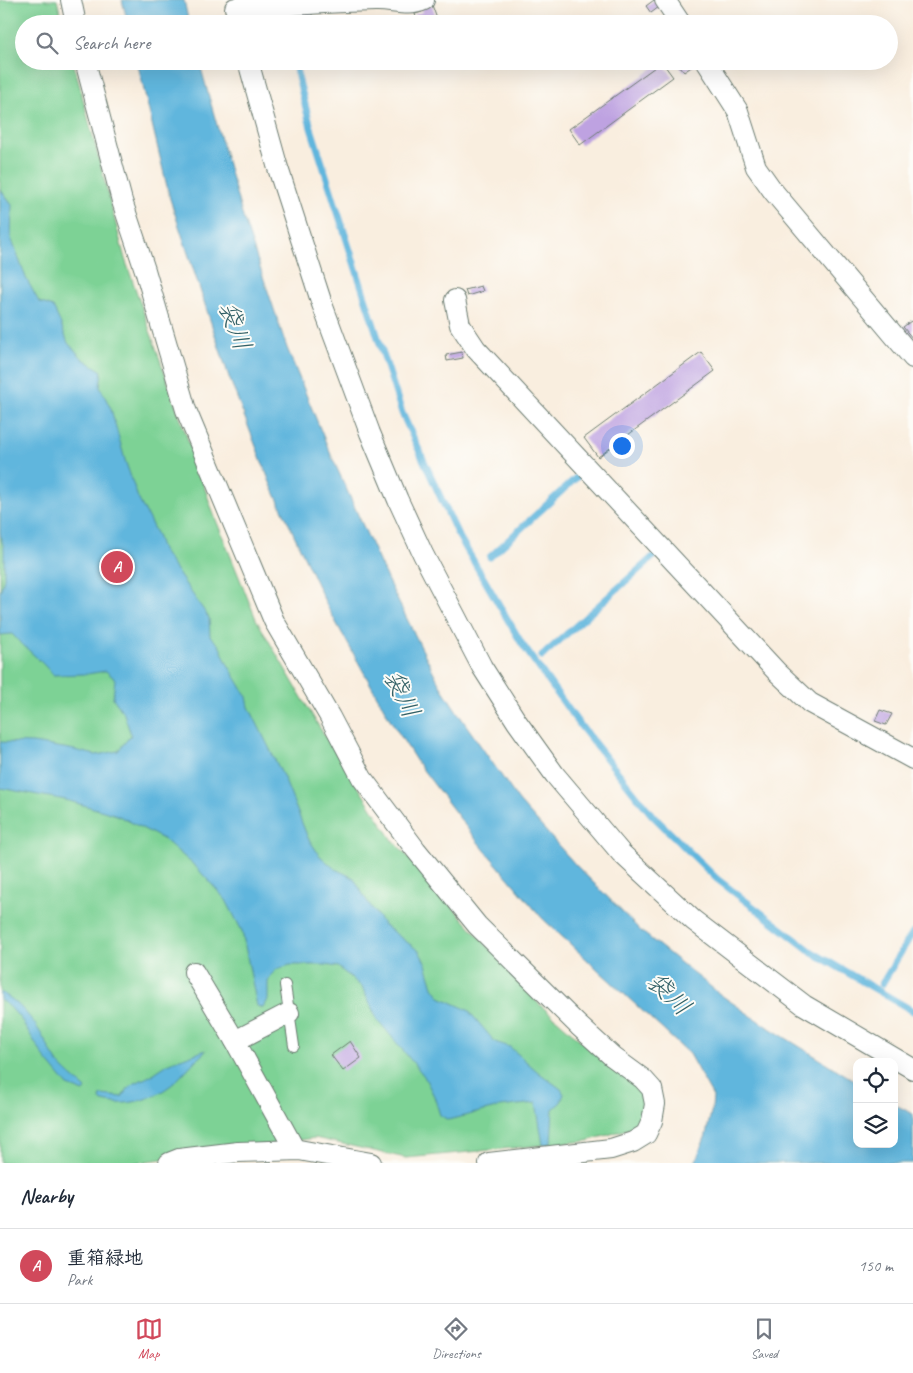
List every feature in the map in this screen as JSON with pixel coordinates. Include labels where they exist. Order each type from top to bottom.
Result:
[{"type":"street","points":[[71,0],[74,15]]},
{"type":"street","points":[[235,11],[376,1],[403,5],[418,3],[424,0]]},
{"type":"street","points":[[666,0],[675,15]]},
{"type":"street","points":[[87,70],[122,201],[145,270],[186,410],[274,621],[330,717],[362,778],[416,850],[477,926],[579,1026],[613,1057],[644,1079],[652,1089],[655,1104],[652,1121],[646,1134],[633,1142],[611,1149],[489,1163]]},
{"type":"street","points":[[251,70],[277,165],[322,304],[370,432],[423,554],[482,667],[517,722],[555,775],[621,853],[693,920],[804,1005],[913,1069]]},
{"type":"street","points":[[712,70],[738,111],[756,167],[773,191],[913,358]]},
{"type":"street","points":[[455,300],[460,325],[476,350],[777,672],[810,703],[913,759]]},
{"type":"street","points":[[194,972],[303,1154]]},
{"type":"street","points":[[235,1042],[289,1013]]},
{"type":"street","points":[[169,1163],[180,1159],[238,1152],[303,1154],[372,1163]]},
{"type":"lane","points":[[285,985],[294,1046]]},
{"type":"green space","points":[[0,0],[57,0],[61,15],[15,15],[15,70],[75,70],[125,259],[214,515],[256,619],[318,725],[392,839],[538,1003],[613,1069],[642,1088],[645,1113],[632,1128],[587,1141],[406,1158],[315,1138],[133,1163],[0,1163]]},
{"type":"water","points":[[122,0],[184,0],[187,15],[126,15]]},
{"type":"water","name":"袋川","points":[[139,70],[202,70],[241,211],[287,348],[331,455],[388,581],[441,687],[519,801],[574,863],[641,931],[721,995],[763,1024],[853,1080],[853,1148],[898,1148],[898,1106],[913,1114],[913,1163],[695,1163],[706,1135],[713,1097],[689,1054],[542,918],[477,841],[417,762],[391,721],[328,608],[271,485],[229,377],[170,199]]},
{"type":"water","points":[[0,189],[12,205],[11,238],[26,278],[39,302],[53,307],[68,343],[83,359],[102,371],[100,387],[111,409],[138,498],[157,535],[162,550],[209,618],[210,636],[219,645],[247,697],[249,707],[284,778],[308,838],[320,856],[335,869],[354,878],[384,925],[419,951],[426,964],[433,987],[440,997],[468,1010],[495,1042],[510,1047],[561,1089],[564,1094],[561,1102],[553,1109],[551,1143],[543,1145],[536,1103],[500,1107],[448,1120],[440,1115],[434,1096],[424,1076],[377,1019],[362,987],[338,967],[290,965],[277,969],[271,975],[268,982],[268,1000],[263,1008],[257,1006],[242,931],[226,900],[196,867],[165,840],[117,815],[66,800],[0,788],[0,742],[33,743],[96,755],[118,751],[131,735],[124,714],[113,698],[115,679],[106,671],[87,674],[53,675],[12,634],[0,635],[0,592],[4,578],[4,549],[0,533]]},
{"type":"water","points":[[0,992],[13,1000],[31,1019],[56,1060],[86,1089],[84,1092],[68,1086],[44,1057],[20,1018],[9,1006],[0,1000]]},
{"type":"water","points":[[206,1050],[171,1085],[153,1096],[142,1100],[121,1103],[100,1100],[101,1095],[122,1097],[128,1088],[169,1063]]},
{"type":"building","points":[[654,0],[659,7],[651,13],[646,6]]},
{"type":"building","points":[[432,5],[436,15],[415,15],[422,12],[421,9]]},
{"type":"building","points":[[312,10],[312,15],[296,15],[296,12]]},
{"type":"building","points":[[651,70],[668,70],[673,77],[580,145],[569,129]]},
{"type":"building","points":[[481,286],[483,291],[467,296],[465,290]]},
{"type":"building","points":[[911,321],[913,323],[913,339],[903,327]]},
{"type":"building","points":[[462,352],[463,358],[447,361],[446,355]]},
{"type":"building","points":[[701,352],[715,371],[598,457],[584,438]]},
{"type":"building","points":[[880,710],[892,714],[886,725],[875,721]]},
{"type":"building","points":[[350,1041],[361,1058],[343,1071],[331,1055]]},
{"type":"waterway","points":[[296,70],[311,128],[402,413],[457,533],[522,644],[579,724],[652,815],[717,879],[812,952],[913,1011]]},
{"type":"waterway","points":[[490,557],[578,476]]},
{"type":"waterway","points":[[542,656],[654,556]]},
{"type":"waterway","points":[[882,984],[913,932]]},
{"type":"place","name":"重箱緑地","points":[[117,567]]}]
